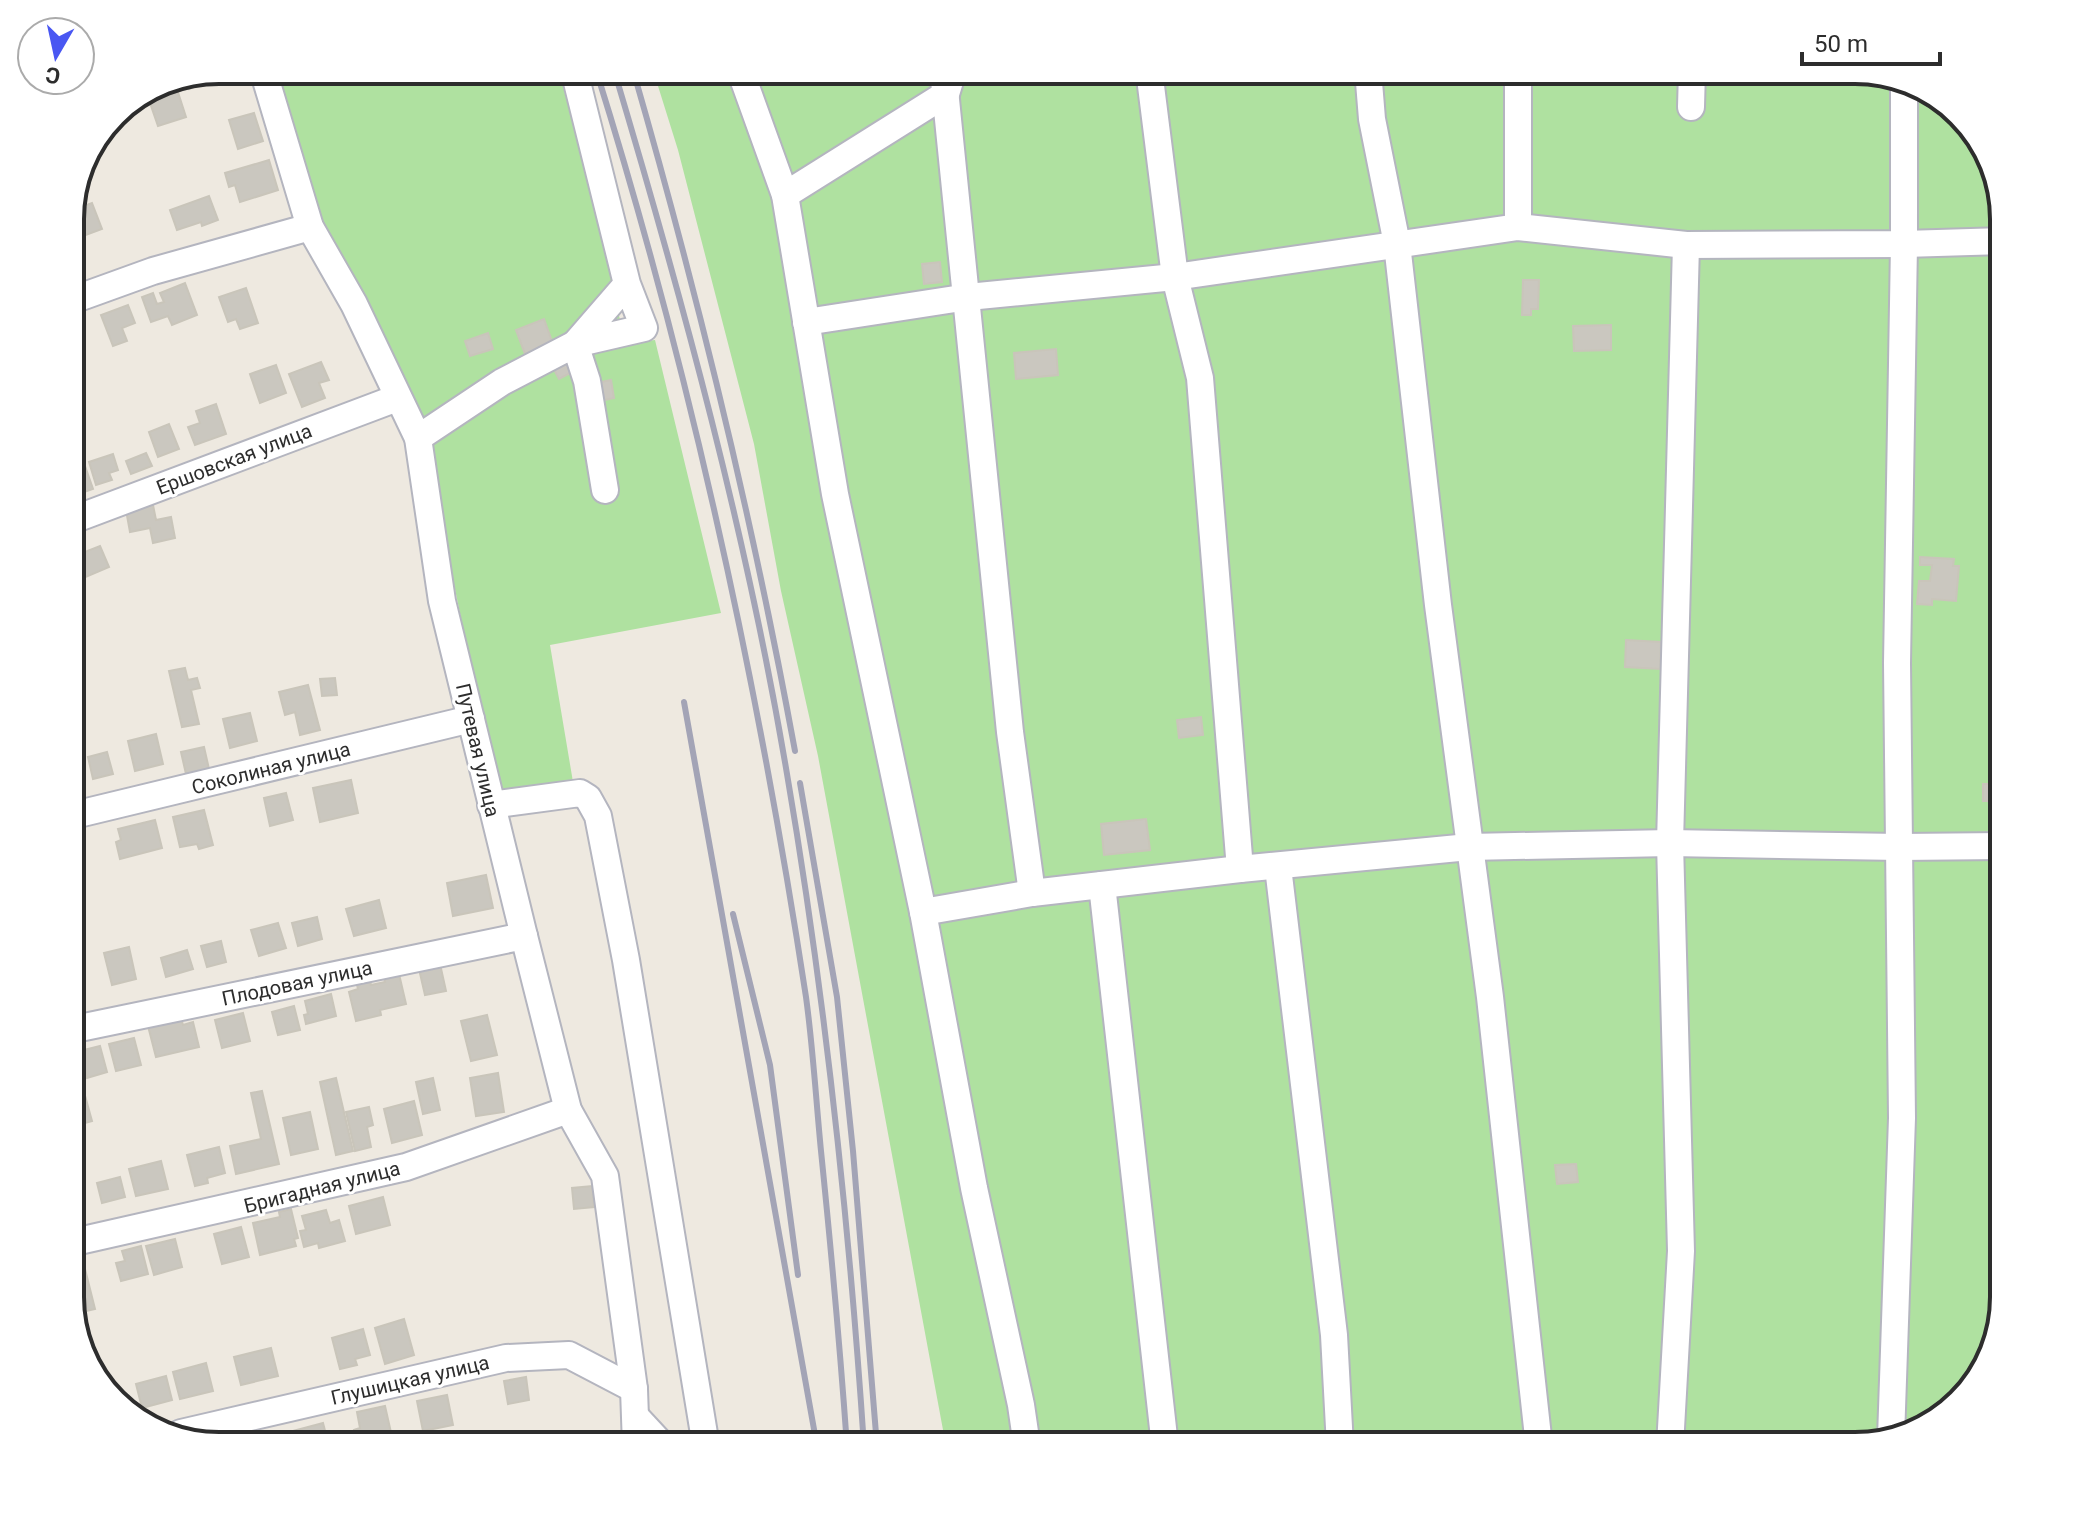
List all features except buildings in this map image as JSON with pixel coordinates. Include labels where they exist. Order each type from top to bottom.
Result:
[{"type":"street","name":"Путевая улица","points":[[267,84],[310,227],[354,304],[418,438],[442,601],[568,1110],[605,1176],[634,1389],[636,1432]]},
{"type":"street","points":[[418,438],[502,382],[575,344],[644,328],[627,284],[577,84]]},
{"type":"street","points":[[745,84],[785,195],[841,524],[923,912],[974,1188],[1025,1432]]},
{"type":"street","points":[[785,195],[940,84]]},
{"type":"street","points":[[949,84],[1010,732],[1032,893]]},
{"type":"street","points":[[1151,84],[1175,277],[1200,378],[1240,869]]},
{"type":"street","points":[[1369,84],[1372,119],[1397,244],[1440,620],[1492,1012],[1537,1432]]},
{"type":"street","points":[[1518,84],[1518,227]]},
{"type":"street","points":[[1691,107],[1692,84]]},
{"type":"street","points":[[1891,1427],[1902,1118],[1897,663],[1904,93]]},
{"type":"street","points":[[84,296],[153,271],[310,227]]},
{"type":"street","points":[[806,322],[968,297],[1175,277],[1518,227],[1686,245],[1990,241]]},
{"type":"street","points":[[1671,1432],[1681,1251],[1670,843],[1686,245]]},
{"type":"street","points":[[575,344],[627,284]]},
{"type":"street","points":[[575,344],[587,381],[605,490]]},
{"type":"street","name":"Ершовская улица","points":[[84,516],[397,398]]},
{"type":"street","name":"Соколиная улица","points":[[84,813],[471,719]]},
{"type":"street","points":[[491,805],[580,793],[588,798],[598,816],[626,960],[704,1432]]},
{"type":"street","points":[[923,912],[1032,893],[1469,847],[1670,843],[1990,846]]},
{"type":"street","points":[[1278,867],[1334,1335],[1339,1432]]},
{"type":"street","points":[[1102,885],[1163,1432]]},
{"type":"street","name":"Плодовая улица","points":[[84,1027],[524,936]]},
{"type":"street","name":"Бригадная улица","points":[[84,1240],[406,1167],[568,1110]]},
{"type":"street","name":"Глушицкая улица","points":[[195,1430],[506,1358],[569,1355],[634,1389]]},
{"type":"street","points":[[637,1418],[650,1432]]},
{"type":"green space","points":[[275,84],[563,84],[625,343],[655,340],[721,613],[550,645],[573,782],[498,795],[447,551],[430,440],[317,235]]},
{"type":"green space","points":[[657,84],[1855,84],[1899,91],[1923,102],[1951,123],[1976,159],[1983,175],[1990,219],[1990,1297],[1983,1341],[1976,1357],[1951,1393],[1915,1418],[1899,1425],[1855,1432],[943,1432],[818,756],[781,591],[754,444],[678,150]]},
{"type":"railway","points":[[600,84],[692,414],[744,646],[766,762],[808,1016],[846,1432]]},
{"type":"railway","points":[[618,84],[665,244],[711,419],[771,685],[801,857],[824,1025],[843,1193],[863,1432]]},
{"type":"railway","points":[[637,84],[723,409],[795,751]]},
{"type":"railway","points":[[684,702],[814,1432]]},
{"type":"railway","points":[[800,783],[837,997],[876,1432]]},
{"type":"railway","points":[[733,914],[770,1065],[798,1275]]}]
